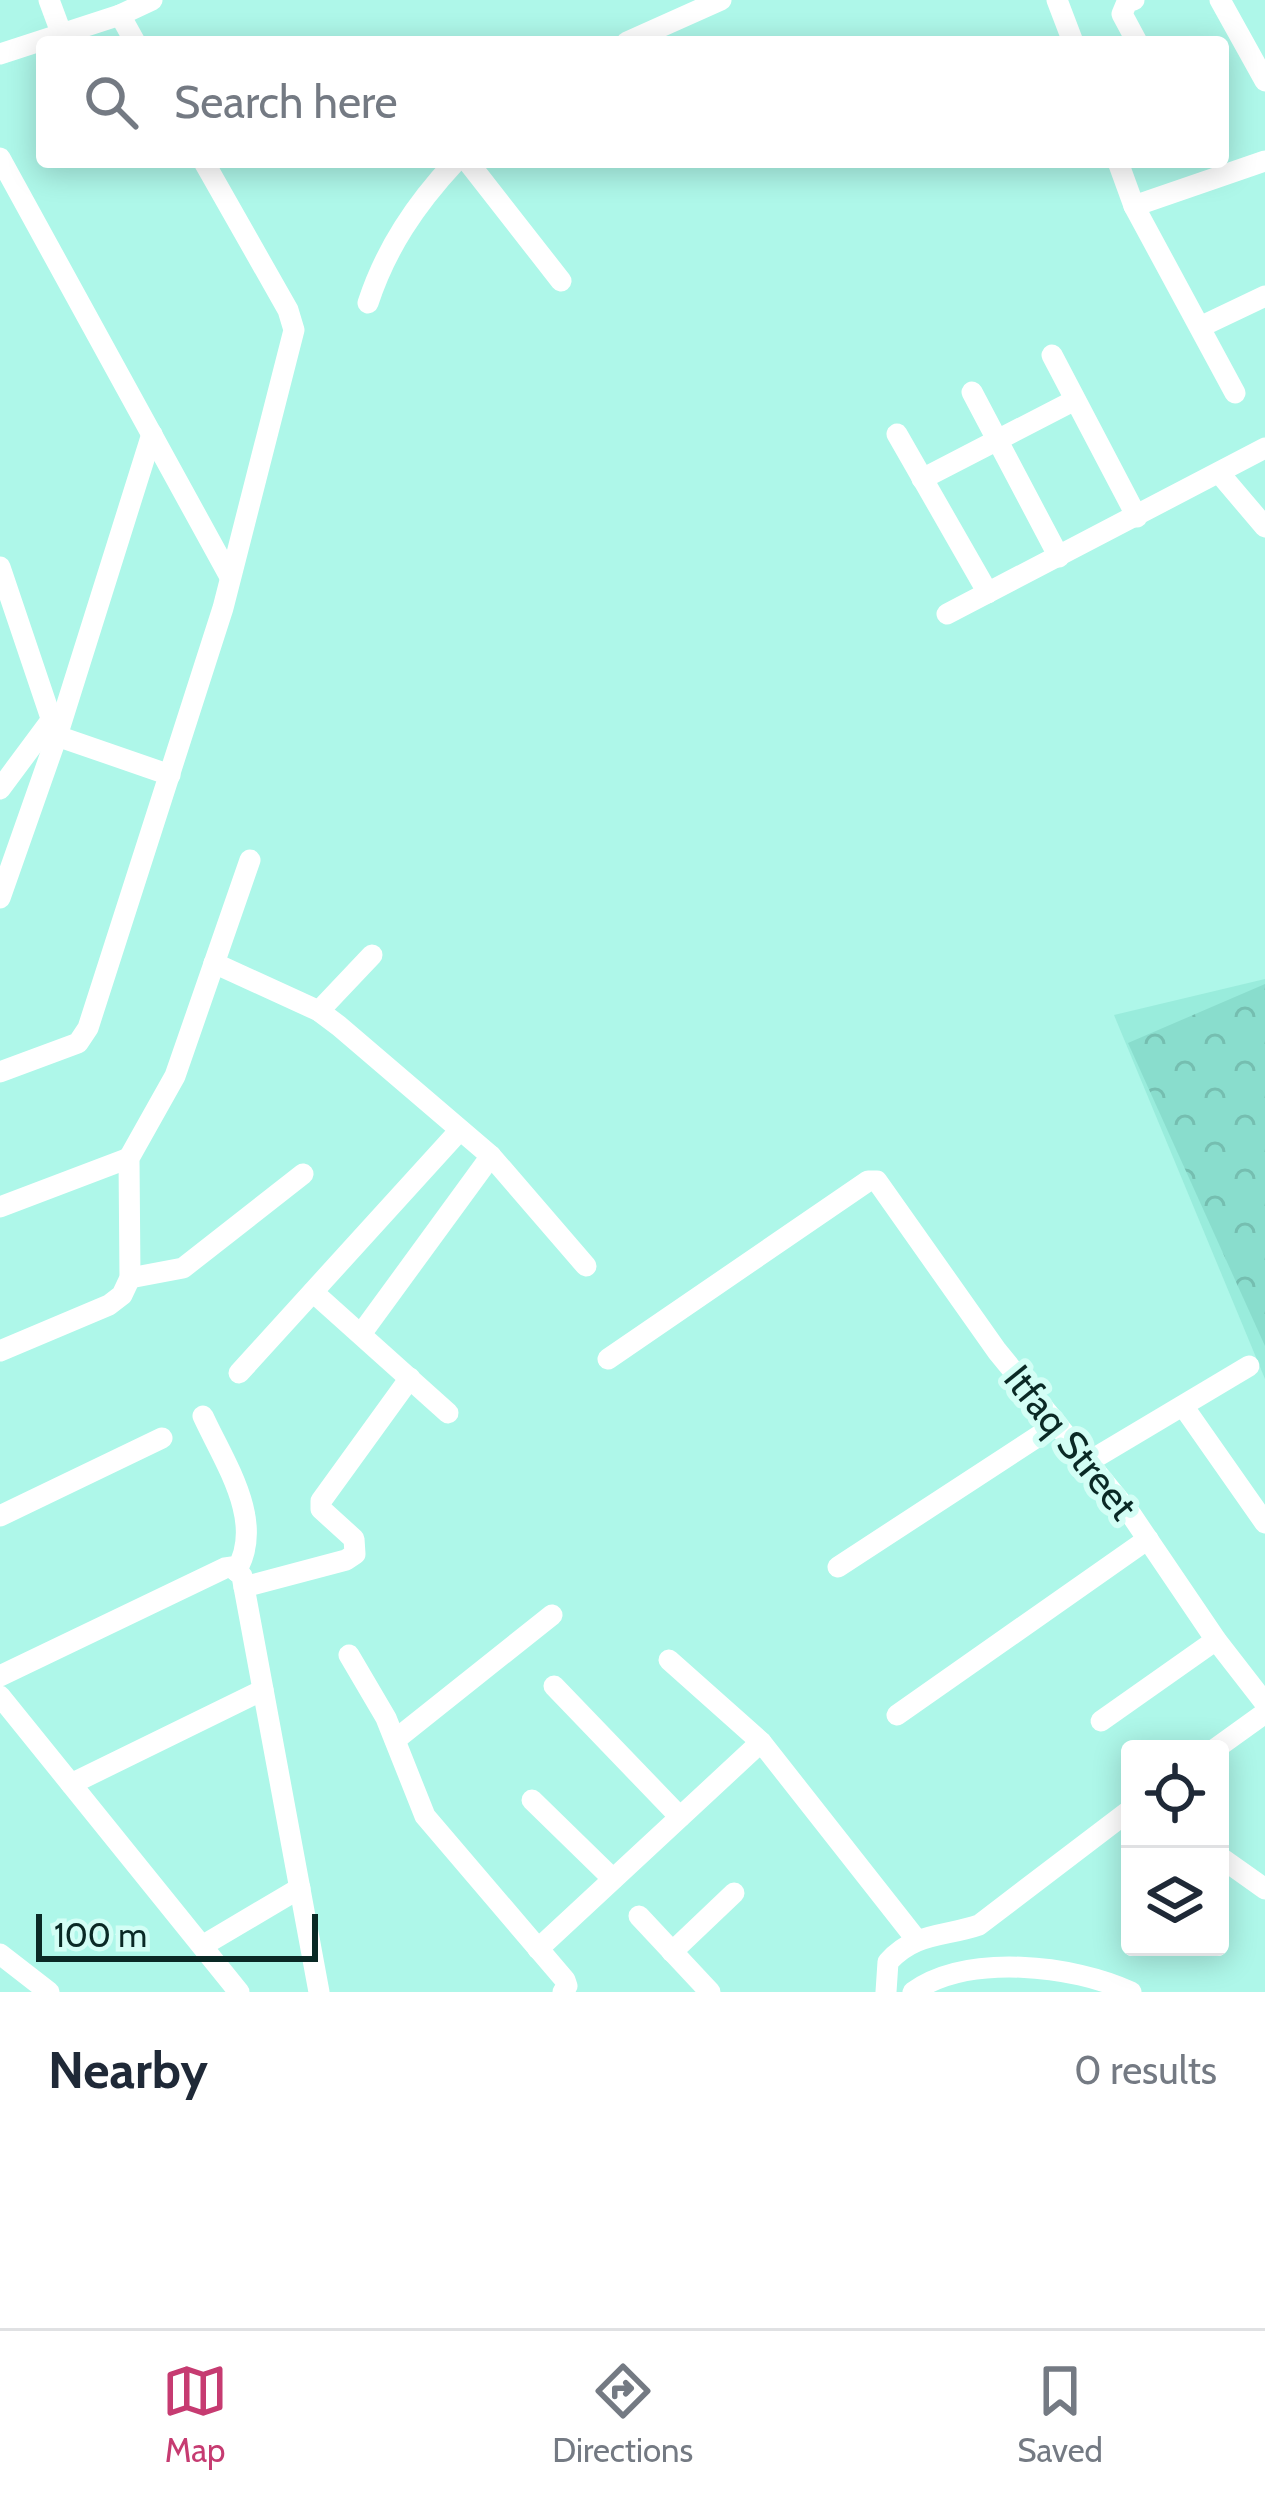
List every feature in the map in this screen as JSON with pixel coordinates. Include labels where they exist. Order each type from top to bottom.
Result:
[{"type":"street","points":[[49,0],[62,35]]},
{"type":"street","points":[[59,36],[152,0]]},
{"type":"street","points":[[637,36],[684,7],[721,0]]},
{"type":"street","points":[[1057,0],[1071,36]]},
{"type":"street","points":[[1134,0],[1127,2],[1122,14],[1134,36]]},
{"type":"street","points":[[1220,0],[1265,81]]},
{"type":"street","points":[[120,16],[132,36]]},
{"type":"street","points":[[0,54],[36,43]]},
{"type":"street","points":[[0,158],[230,577]]},
{"type":"street","points":[[1229,167],[1265,161]]},
{"type":"street","points":[[0,1072],[78,1043],[88,1028],[230,577],[294,330],[288,310],[207,168]]},
{"type":"street","points":[[368,303],[379,269],[402,228],[450,168]]},
{"type":"street","points":[[472,168],[561,280]]},
{"type":"street","points":[[1120,168],[1134,206],[1235,393]]},
{"type":"street","points":[[1134,206],[1205,171]]},
{"type":"street","points":[[1200,327],[1265,296]]},
{"type":"street","points":[[1052,355],[1137,517]]},
{"type":"street","points":[[972,392],[1058,557]]},
{"type":"street","points":[[922,479],[1075,400]]},
{"type":"street","points":[[0,898],[152,434]]},
{"type":"street","points":[[897,434],[988,593]]},
{"type":"street","points":[[947,614],[1265,448]]},
{"type":"street","points":[[1220,475],[1265,527]]},
{"type":"street","points":[[0,567],[54,728],[170,775]]},
{"type":"street","points":[[0,789],[54,728]]},
{"type":"street","points":[[0,1351],[109,1305],[122,1295],[130,1279],[129,1158],[175,1076],[250,860]]},
{"type":"street","points":[[319,1011],[372,956]]},
{"type":"street","points":[[214,963],[319,1011],[491,1156],[586,1266]]},
{"type":"street","points":[[239,1373],[460,1130]]},
{"type":"street","points":[[361,1334],[491,1156]]},
{"type":"street","points":[[0,1208],[129,1158]]},
{"type":"street","points":[[130,1279],[183,1268],[304,1174]]},
{"type":"street","name":"Itfaq Street","points":[[608,1359],[868,1181],[878,1181],[997,1351],[1148,1539],[1265,1703]]},
{"type":"street","points":[[313,1292],[448,1413]]},
{"type":"street","points":[[1088,1462],[1249,1366]]},
{"type":"street","points":[[0,1676],[225,1568],[240,1579],[346,1560],[355,1554],[354,1539],[320,1506],[410,1378]]},
{"type":"street","points":[[1183,1406],[1265,1523]]},
{"type":"street","points":[[203,1415],[239,1495],[248,1529],[240,1579],[320,1992]]},
{"type":"street","points":[[838,1567],[1057,1424]]},
{"type":"street","points":[[0,1516],[162,1438]]},
{"type":"street","points":[[897,1715],[1148,1539]]},
{"type":"street","points":[[394,1740],[552,1615]]},
{"type":"street","points":[[1102,1721],[1216,1640]]},
{"type":"street","points":[[349,1655],[394,1740],[425,1816],[565,1980],[563,1992]]},
{"type":"street","points":[[669,1660],[761,1742],[916,1939]]},
{"type":"street","points":[[554,1685],[680,1817]]},
{"type":"street","points":[[71,1784],[263,1690]]},
{"type":"street","points":[[0,1696],[239,1992]]},
{"type":"street","points":[[1228,1740],[1265,1713]]},
{"type":"street","points":[[538,1949],[761,1742]]},
{"type":"street","points":[[532,1800],[613,1879]]},
{"type":"street","points":[[886,1992],[888,1962],[916,1939],[953,1934],[979,1924],[1121,1817]]},
{"type":"street","points":[[1229,1863],[1265,1889]]},
{"type":"street","points":[[202,1946],[300,1888]]},
{"type":"street","points":[[672,1952],[734,1893]]},
{"type":"street","points":[[639,1916],[710,1992]]},
{"type":"street","points":[[0,1954],[21,1984],[49,1992]]},
{"type":"street","points":[[913,1992],[958,1972],[1010,1968],[1071,1970],[1131,1992]]},
{"type":"shaded area","points":[[1265,979],[1265,1379],[1114,1015]]},
{"type":"green space","points":[[1265,984],[1265,1346],[1128,1043]]}]
